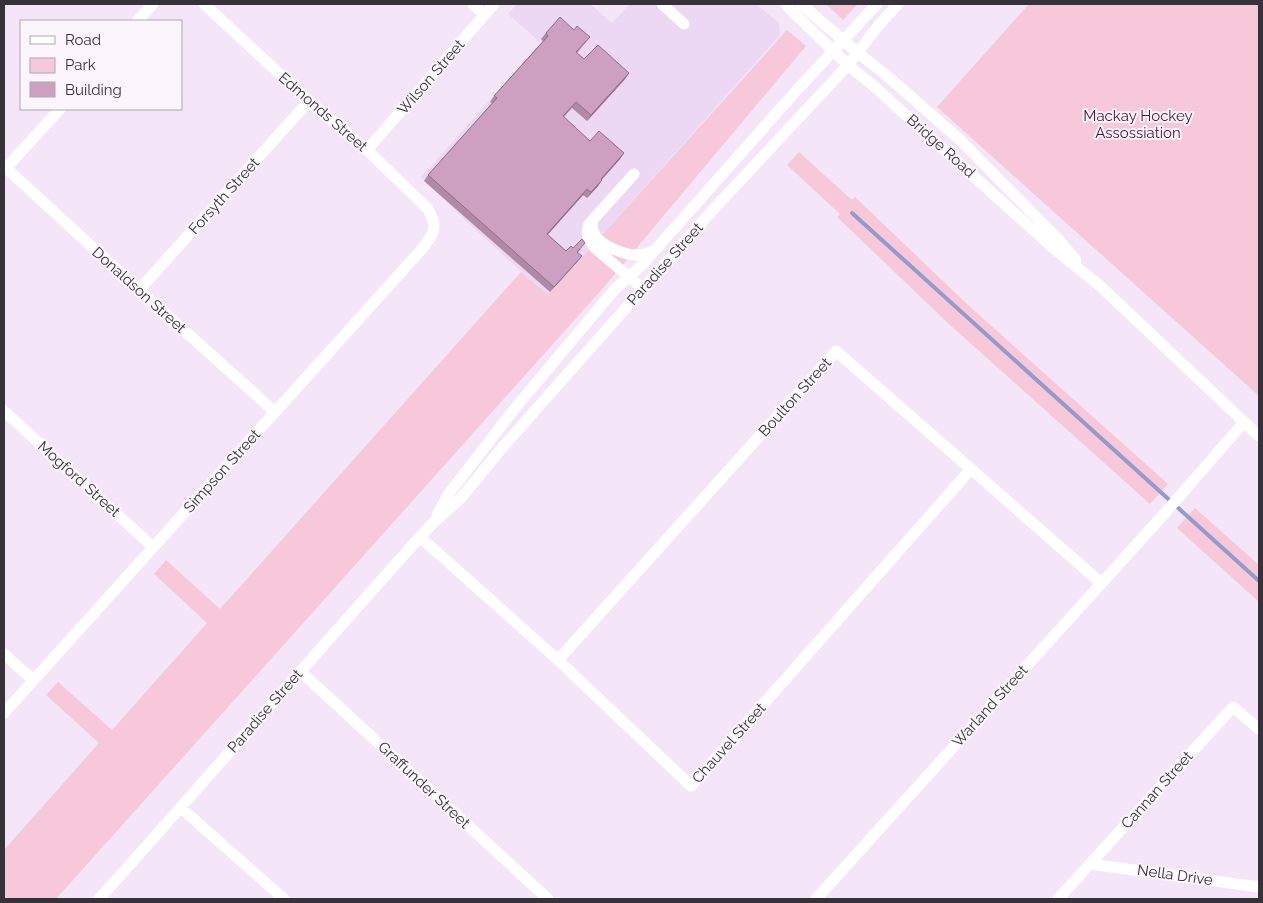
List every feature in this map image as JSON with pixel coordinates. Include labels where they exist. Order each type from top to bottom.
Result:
[{"type":"street","points":[[138,20],[153,4]]},
{"type":"street","name":"Edmonds Street","points":[[204,4],[367,150],[428,209],[434,218],[435,226]]},
{"type":"street","points":[[473,4],[485,14]]},
{"type":"street","name":"Wilson Street","points":[[367,150],[494,4]]},
{"type":"street","points":[[662,4],[684,24]]},
{"type":"street","name":"Bridge Road","points":[[786,4],[848,65],[1052,247],[1099,286],[1259,436]]},
{"type":"street","name":"Bridge Road","points":[[801,4],[958,138],[1059,240],[1099,286]]},
{"type":"street","name":"Paradise Street","points":[[432,524],[450,492],[516,407],[615,289],[640,267],[796,91],[877,4]]},
{"type":"street","name":"Paradise Street","points":[[99,899],[420,537],[460,498],[710,213],[848,65],[878,26],[898,4]]},
{"type":"street","name":"Forsyth Street","points":[[139,290],[309,100]]},
{"type":"street","points":[[5,167],[59,110]]},
{"type":"street","name":"Donaldson Street","points":[[5,167],[275,412]]},
{"type":"street","points":[[634,174],[592,221],[587,230],[588,239],[591,244],[643,289]]},
{"type":"street","points":[[592,221],[594,233],[600,242],[608,247],[638,255],[656,249]]},
{"type":"street","name":"Simpson Street","points":[[4,713],[421,250],[430,239],[435,226]]},
{"type":"street","name":"Boulton Street","points":[[558,660],[836,351],[1101,584]]},
{"type":"street","name":"Mogford Street","points":[[4,411],[153,547]]},
{"type":"street","name":"Warland Street","points":[[818,898],[1179,497],[1244,422]]},
{"type":"street","name":"Chauvel Street","points":[[420,537],[558,660],[691,786],[971,469]]},
{"type":"street","points":[[4,654],[34,680]]},
{"type":"street","name":"Graffunder Street","points":[[300,671],[548,899]]},
{"type":"street","name":"Cannan Street","points":[[1058,899],[1232,707],[1259,729]]},
{"type":"street","points":[[181,808],[284,899]]},
{"type":"street","name":"Nella Drive","points":[[1090,864],[1259,887]]},
{"type":"shaded area","points":[[517,4],[590,4],[612,23],[630,4],[756,4],[779,23],[780,35],[548,296],[421,177],[541,43],[508,14]]},
{"type":"green space","points":[[826,4],[858,4],[843,20]]},
{"type":"green space","name":"Mackay Hockey Assossiation","points":[[1029,4],[1259,4],[1259,396],[937,107]]},
{"type":"green space","points":[[787,30],[806,46],[604,287],[56,899],[4,899],[4,850],[99,743],[46,695],[58,682],[112,730],[207,623],[154,574],[166,560],[220,609],[521,272],[548,295]]},
{"type":"green space","points":[[799,152],[852,200],[855,197],[968,305],[1168,484],[1150,504],[950,325],[837,217],[840,214],[787,165]]},
{"type":"green space","points":[[1195,508],[1259,565],[1259,602],[1177,528]]},
{"type":"building","points":[[560,17],[574,30],[577,26],[590,37],[576,52],[584,59],[598,45],[629,73],[591,115],[576,102],[563,116],[590,141],[599,131],[624,153],[591,192],[587,189],[547,234],[566,251],[571,246],[573,248],[582,239],[585,243],[577,252],[582,256],[554,287],[428,175],[497,98],[494,96],[548,36],[546,33]]},
{"type":"waterway","points":[[852,213],[1259,581]]}]
